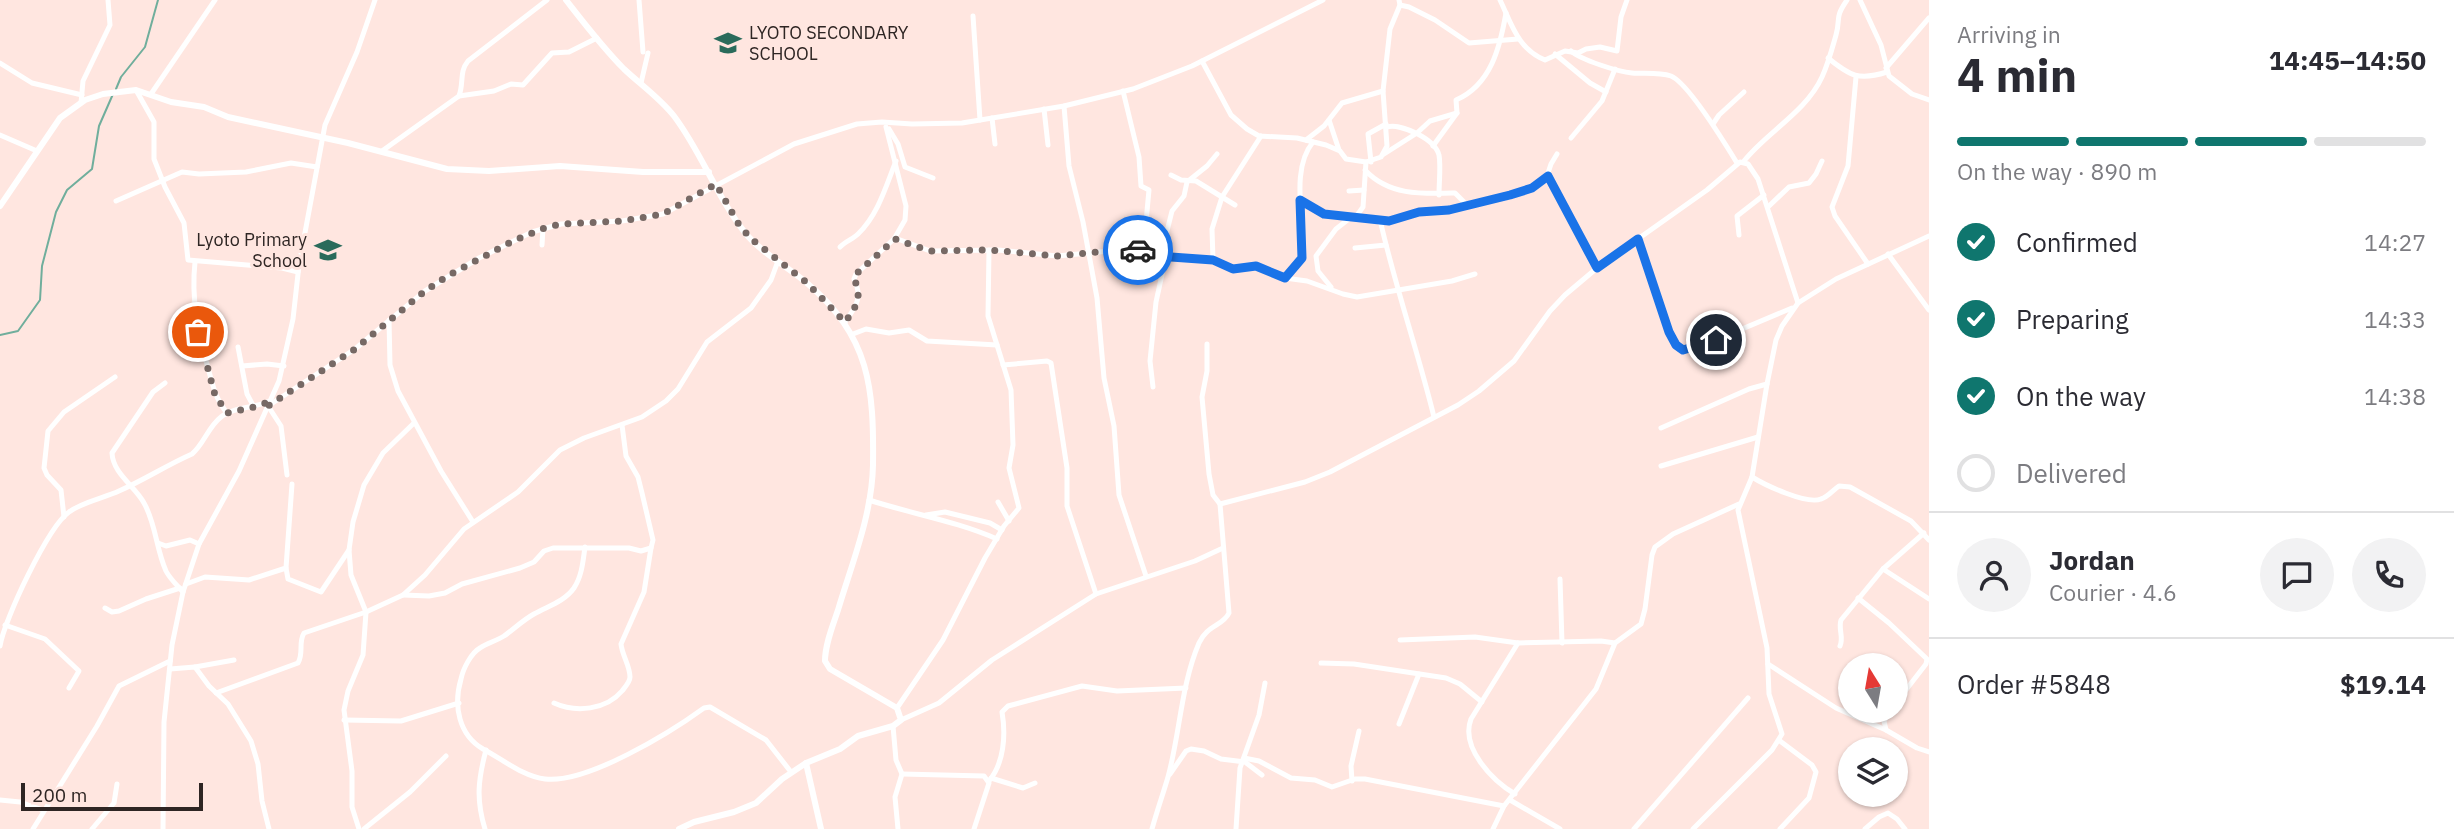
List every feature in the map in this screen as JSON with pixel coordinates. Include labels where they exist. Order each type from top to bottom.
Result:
[{"type":"street","points":[[81,99],[83,81],[110,25],[108,0]]},
{"type":"street","points":[[151,94],[215,0]]},
{"type":"street","points":[[155,829],[163,828],[164,726],[170,661],[183,588],[199,544],[239,471],[284,366],[323,137],[329,114],[358,52],[375,0]]},
{"type":"street","points":[[459,96],[462,88],[461,72],[472,57],[547,0]]},
{"type":"street","points":[[566,0],[622,66],[673,114],[745,233],[821,295],[852,334],[864,364],[871,398],[873,464],[863,530],[825,661],[830,669],[897,708],[901,720]]},
{"type":"street","points":[[639,0],[645,52],[641,83]]},
{"type":"street","points":[[0,646],[5,625],[24,582],[64,517],[74,509],[130,486],[195,452],[216,422],[227,413],[269,404],[348,354],[409,303],[449,275],[513,241],[543,228],[568,223],[654,217],[672,210],[794,144],[857,124],[945,124],[981,120],[1064,106],[1123,91],[1202,61],[1323,0]]},
{"type":"street","points":[[1500,0],[1518,39],[1527,50],[1544,60],[1555,54],[1600,47],[1617,51],[1621,17],[1627,0]]},
{"type":"street","points":[[1220,504],[1330,472],[1458,405],[1496,379],[1514,361],[1564,295],[1597,268],[1707,190],[1809,98],[1822,78],[1836,35],[1837,16],[1847,0]]},
{"type":"street","points":[[1860,0],[1881,45],[1887,70],[1905,89],[1921,99],[1929,100]]},
{"type":"street","points":[[1384,154],[1387,146],[1387,126],[1383,91],[1390,29],[1399,3],[1435,20],[1466,42],[1518,39]]},
{"type":"street","points":[[1433,146],[1457,113],[1456,100],[1473,92],[1481,83],[1500,41],[1506,13]]},
{"type":"street","points":[[973,16],[981,120]]},
{"type":"street","points":[[1828,58],[1856,77],[1871,77],[1887,70],[1929,18]]},
{"type":"street","points":[[382,151],[459,96],[494,91],[511,84],[523,85],[552,52],[569,52],[597,38]]},
{"type":"street","points":[[1571,51],[1583,60],[1630,73],[1671,76],[1713,124],[1740,162],[1754,172],[1768,207],[1796,305],[1776,340],[1752,477],[1740,503],[1739,516],[1761,621],[1768,664],[1769,694],[1782,730],[1780,741],[1693,829]]},
{"type":"street","points":[[1555,54],[1605,92]]},
{"type":"street","points":[[1202,61],[1231,115],[1247,130],[1261,136],[1309,141],[1340,151]]},
{"type":"street","points":[[0,63],[32,83],[81,99]]},
{"type":"street","points":[[1571,138],[1601,103],[1615,69]]},
{"type":"street","points":[[1856,77],[1848,166],[1832,207],[1835,216],[1868,264]]},
{"type":"street","points":[[136,90],[154,122],[156,139],[153,153],[162,180],[186,228],[188,260],[282,268],[298,272]]},
{"type":"street","points":[[0,206],[60,118],[81,99],[136,90],[171,102],[204,107],[228,117],[382,151],[447,169],[502,170],[559,166],[643,172],[709,172]]},
{"type":"street","points":[[1123,91],[1139,158],[1141,186],[1149,190],[1146,222]]},
{"type":"street","points":[[1285,278],[1302,258],[1300,200],[1304,157],[1309,141],[1345,102],[1383,91]]},
{"type":"street","points":[[1713,124],[1719,114],[1744,92]]},
{"type":"street","points":[[1064,106],[1069,166],[1097,298],[1104,378],[1114,426],[1119,495],[1146,576]]},
{"type":"street","points":[[1044,109],[1048,145]]},
{"type":"street","points":[[1329,120],[1340,151],[1346,159],[1368,162],[1417,133],[1434,119],[1457,113]]},
{"type":"street","points":[[992,118],[995,144]]},
{"type":"street","points":[[845,322],[859,300],[854,279],[856,274],[894,239],[906,214],[905,197],[896,160],[884,124]]},
{"type":"street","points":[[884,124],[898,144],[905,167],[933,178]]},
{"type":"street","points":[[1334,290],[1318,271],[1316,256],[1336,229],[1363,210],[1368,133],[1398,125],[1417,133],[1433,146],[1439,156],[1439,195]]},
{"type":"street","points":[[0,135],[37,151]]},
{"type":"street","points":[[1213,260],[1213,225],[1222,197],[1261,136]]},
{"type":"street","points":[[1153,387],[1150,361],[1157,295],[1172,211],[1184,196],[1189,180],[1203,170],[1217,154]]},
{"type":"street","points":[[1300,200],[1320,213],[1379,221],[1395,220],[1419,212],[1449,210],[1522,192],[1548,176],[1557,154]]},
{"type":"street","points":[[841,247],[845,241],[856,237],[868,223],[896,160]]},
{"type":"street","points":[[1768,207],[1792,186],[1809,183],[1822,161]]},
{"type":"street","points":[[116,201],[182,172],[246,172],[282,163],[317,167]]},
{"type":"street","points":[[1366,170],[1374,179],[1391,188],[1412,194],[1456,194],[1467,205]]},
{"type":"street","points":[[1171,175],[1181,180],[1189,180],[1235,205]]},
{"type":"street","points":[[1548,176],[1597,268]]},
{"type":"street","points":[[1349,191],[1364,190]]},
{"type":"street","points":[[1740,235],[1737,216],[1764,195]]},
{"type":"street","points":[[1379,221],[1422,366],[1434,417]]},
{"type":"street","points":[[542,245],[543,228]]},
{"type":"street","points":[[1638,239],[1669,332],[1676,345],[1683,350],[1716,340],[1796,305],[1836,279],[1929,236]]},
{"type":"street","points":[[894,239],[930,251],[989,250],[1057,256],[1131,249],[1163,256],[1213,260],[1233,269],[1256,266],[1285,278],[1307,281],[1357,297],[1452,281],[1475,274]]},
{"type":"street","points":[[1355,248],[1386,245]]},
{"type":"street","points":[[897,708],[943,640],[1002,530],[1019,506],[1009,475],[1013,416],[1010,385],[987,304],[989,250]]},
{"type":"street","points":[[1888,254],[1929,310]]},
{"type":"street","points":[[216,693],[298,663],[302,656],[301,641],[304,633],[366,612],[403,595],[425,575],[464,529],[513,496],[564,447],[650,412],[678,388],[707,342],[751,308],[765,290],[778,261]]},
{"type":"street","points":[[195,262],[194,296],[199,337],[215,395],[227,413]]},
{"type":"street","points":[[389,320],[390,365],[398,391],[456,497],[473,522]]},
{"type":"street","points":[[852,334],[866,329],[889,333],[909,330],[928,341],[997,345]]},
{"type":"street","points":[[1152,829],[1168,776],[1186,688],[1203,635],[1214,625],[1224,621],[1228,614],[1220,504],[1213,495],[1210,482],[1202,397],[1207,371],[1207,344]]},
{"type":"street","points":[[239,347],[247,394],[254,407]]},
{"type":"street","points":[[1003,365],[1047,361],[1051,363],[1067,468],[1067,506],[1096,594]]},
{"type":"street","points":[[242,366],[284,366]]},
{"type":"street","points":[[64,517],[65,505],[61,490],[44,468],[48,431],[64,412],[115,377]]},
{"type":"street","points":[[165,383],[153,391],[112,453],[115,464],[144,502],[167,573],[183,588]]},
{"type":"street","points":[[1661,428],[1767,384]]},
{"type":"street","points":[[269,404],[281,426],[287,475]]},
{"type":"street","points":[[414,423],[383,453],[364,485],[356,506],[349,550],[351,575],[366,612],[363,655],[348,691],[344,720],[352,771],[352,807],[362,829],[391,808],[446,756]]},
{"type":"street","points":[[555,703],[570,708],[597,706],[612,700],[625,688],[629,674],[621,644],[644,592],[653,540],[638,477],[626,456],[622,425]]},
{"type":"street","points":[[1661,466],[1758,437]]},
{"type":"street","points":[[1752,477],[1811,500],[1824,498],[1839,486],[1850,487],[1898,512],[1929,540]]},
{"type":"street","points":[[292,484],[286,568],[288,579],[321,592],[349,550]]},
{"type":"street","points":[[869,500],[969,527],[997,539]]},
{"type":"street","points":[[998,502],[1009,521]]},
{"type":"street","points":[[1493,829],[1504,806],[1596,689],[1615,643],[1635,629],[1643,619],[1652,555],[1659,543],[1740,503]]},
{"type":"street","points":[[923,516],[945,512],[989,523],[1002,530]]},
{"type":"street","points":[[1840,646],[1843,637],[1840,624],[1858,598],[1883,569],[1924,533]]},
{"type":"street","points":[[158,543],[166,546],[190,540],[199,544]]},
{"type":"street","points":[[403,595],[429,596],[445,593],[462,584],[520,568],[534,562],[548,549],[585,547],[629,548],[641,551],[652,548]]},
{"type":"street","points":[[585,547],[579,579],[565,597],[529,616],[474,654],[461,679],[459,704],[463,730],[470,740],[538,778],[559,779],[589,771],[639,750],[706,706],[766,740],[791,772]]},
{"type":"street","points":[[679,829],[694,822],[734,813],[756,803],[791,772],[806,763],[840,749],[858,736],[893,726],[939,703],[992,660],[1096,594],[1195,561],[1223,548]]},
{"type":"street","points":[[105,608],[112,612],[119,611],[205,578],[249,580],[286,568]]},
{"type":"street","points":[[1883,569],[1929,598]]},
{"type":"street","points":[[1560,579],[1562,643]]},
{"type":"street","points":[[1858,598],[1927,659],[1908,687]]},
{"type":"street","points":[[5,625],[40,636],[58,649],[79,671],[69,688]]},
{"type":"street","points":[[1400,640],[1475,637],[1518,643],[1615,643]]},
{"type":"street","points":[[1516,794],[1501,785],[1488,772],[1469,739],[1469,724],[1518,643]]},
{"type":"street","points":[[170,669],[234,660]]},
{"type":"street","points":[[33,829],[119,686],[170,661]]},
{"type":"street","points":[[1321,663],[1354,663],[1453,680],[1482,702]]},
{"type":"street","points":[[1768,664],[1836,708],[1929,752]]},
{"type":"street","points":[[195,667],[228,704],[251,741],[258,764],[262,802],[269,829]]},
{"type":"street","points":[[1399,724],[1419,674]]},
{"type":"street","points":[[1236,829],[1243,760],[1259,715],[1265,682]]},
{"type":"street","points":[[974,829],[990,779],[997,768],[1004,724],[1002,709],[1082,686],[1117,691],[1186,688]]},
{"type":"street","points":[[1634,829],[1748,698]]},
{"type":"street","points":[[344,720],[401,721],[459,704]]},
{"type":"street","points":[[1884,723],[1886,730]]},
{"type":"street","points":[[893,726],[896,760],[902,774],[895,797],[898,829]]},
{"type":"street","points":[[1352,781],[1351,765],[1359,732]]},
{"type":"street","points":[[1780,741],[1812,765],[1816,772],[1808,798],[1780,829]]},
{"type":"street","points":[[1168,776],[1185,751],[1191,749],[1204,751],[1221,759],[1259,761],[1296,779],[1315,780],[1332,787],[1360,779],[1374,780],[1504,806]]},
{"type":"street","points":[[485,829],[480,809],[478,780],[486,750]]},
{"type":"street","points":[[1243,760],[1262,775]]},
{"type":"street","points":[[806,763],[821,829]]},
{"type":"street","points":[[902,774],[981,775],[1023,788],[1035,783]]},
{"type":"street","points":[[92,829],[114,803],[117,784]]},
{"type":"street","points":[[0,800],[20,802],[43,810]]},
{"type":"street","points":[[1510,800],[1560,829]]},
{"type":"street","points":[[1865,829],[1888,813],[1898,819],[1905,829]]},
{"type":"waterway","points":[[116,89],[121,77],[145,47],[158,0]]},
{"type":"waterway","points":[[0,335],[18,331],[40,300],[42,266],[56,212],[67,190],[92,169],[99,126],[113,94]]},
{"type":"way so far","points":[[198,332],[215,395],[227,413],[270,401],[268,406],[355,349],[425,291],[513,241],[532,232],[561,224],[654,217],[672,210],[716,184],[738,223],[750,238],[821,295],[845,322],[859,300],[860,294],[854,279],[856,274],[895,239],[930,251],[1007,250],[1057,256],[1138,250]]},
{"type":"place","name":"LYOTO SECONDARY SCHOOL","points":[[728,43]]},
{"type":"place","name":"Lyoto Primary School","points":[[328,250]]},
{"type":"route","points":[[1138,250],[1157,256],[1213,260],[1233,269],[1256,266],[1285,278],[1302,258],[1300,200],[1324,214],[1389,221],[1419,212],[1449,210],[1522,192],[1548,176],[1597,268],[1638,239],[1669,332],[1676,345],[1683,350],[1716,340]]}]
